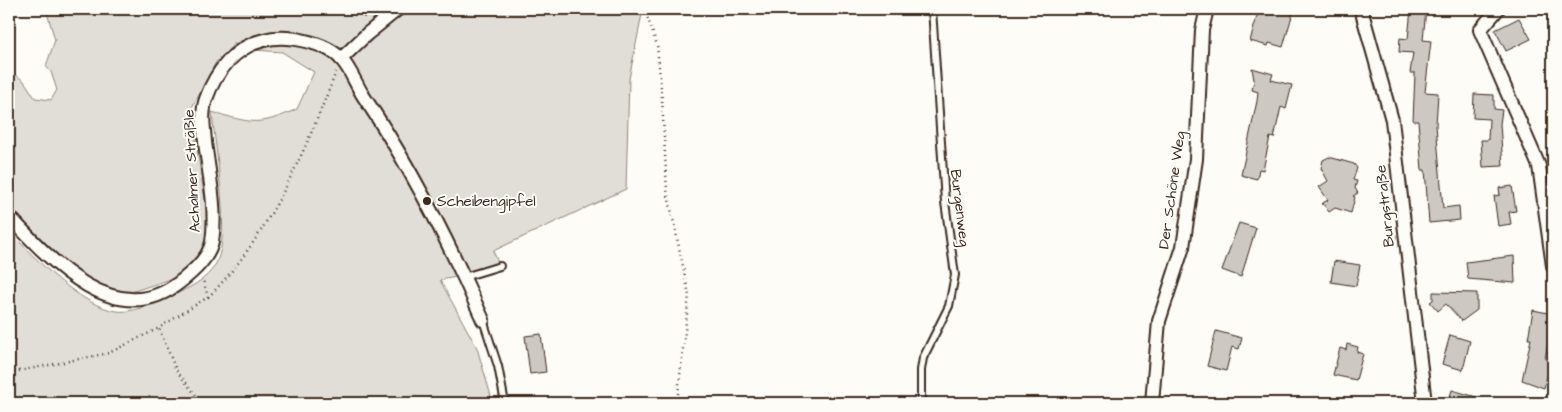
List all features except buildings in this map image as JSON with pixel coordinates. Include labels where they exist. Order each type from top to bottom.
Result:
[{"type":"street","points":[[398,9],[367,34],[341,59],[383,125],[427,201],[483,320]]},
{"type":"street","name":"Der Schöne Weg","points":[[1152,403],[1159,322],[1183,247],[1196,159],[1202,30],[1206,9]]},
{"type":"street","name":"Burgstraße","points":[[1360,9],[1392,120],[1425,403]]},
{"type":"street","points":[[1498,9],[1480,30],[1539,166],[1553,266]]},
{"type":"street","name":"Achalmer Sträßle","points":[[9,216],[36,244],[85,285],[100,293],[126,300],[164,292],[182,281],[199,266],[211,244],[213,229],[203,116],[210,88],[221,69],[238,51],[256,42],[274,37],[298,38],[341,59]]},
{"type":"lane","name":"Burgenweg","points":[[921,403],[923,358],[949,306],[955,274],[945,202],[932,9]]},
{"type":"lane","points":[[464,277],[500,266]]},
{"type":"lane","points":[[483,320],[498,366],[505,403]]},
{"type":"path","points":[[358,9],[360,14],[366,18]]},
{"type":"path","points":[[643,9],[648,16],[657,45],[667,190],[689,295],[677,403]]},
{"type":"path","points":[[9,373],[109,353],[159,328],[208,297],[229,276],[246,254],[274,206],[324,103],[341,59]]},
{"type":"path","points":[[199,266],[208,297]]},
{"type":"path","points":[[159,328],[176,370],[202,403]]},
{"type":"shaded area","points":[[46,9],[643,9],[629,79],[626,189],[493,251],[501,269],[440,280],[477,348],[493,403],[9,403],[9,230],[46,269],[79,295],[96,305],[113,310],[128,311],[166,299],[191,287],[203,279],[212,269],[219,256],[222,242],[222,206],[212,112],[246,121],[264,121],[284,115],[297,109],[314,72],[282,52],[255,50],[253,36],[234,44],[216,62],[191,109],[207,213],[208,243],[196,263],[177,277],[128,293],[104,289],[75,271],[9,208],[9,70],[24,81],[35,98],[51,100],[57,90],[51,72],[46,66],[55,40]]},
{"type":"place","name":"Scheibengipfel","points":[[427,201]]}]
